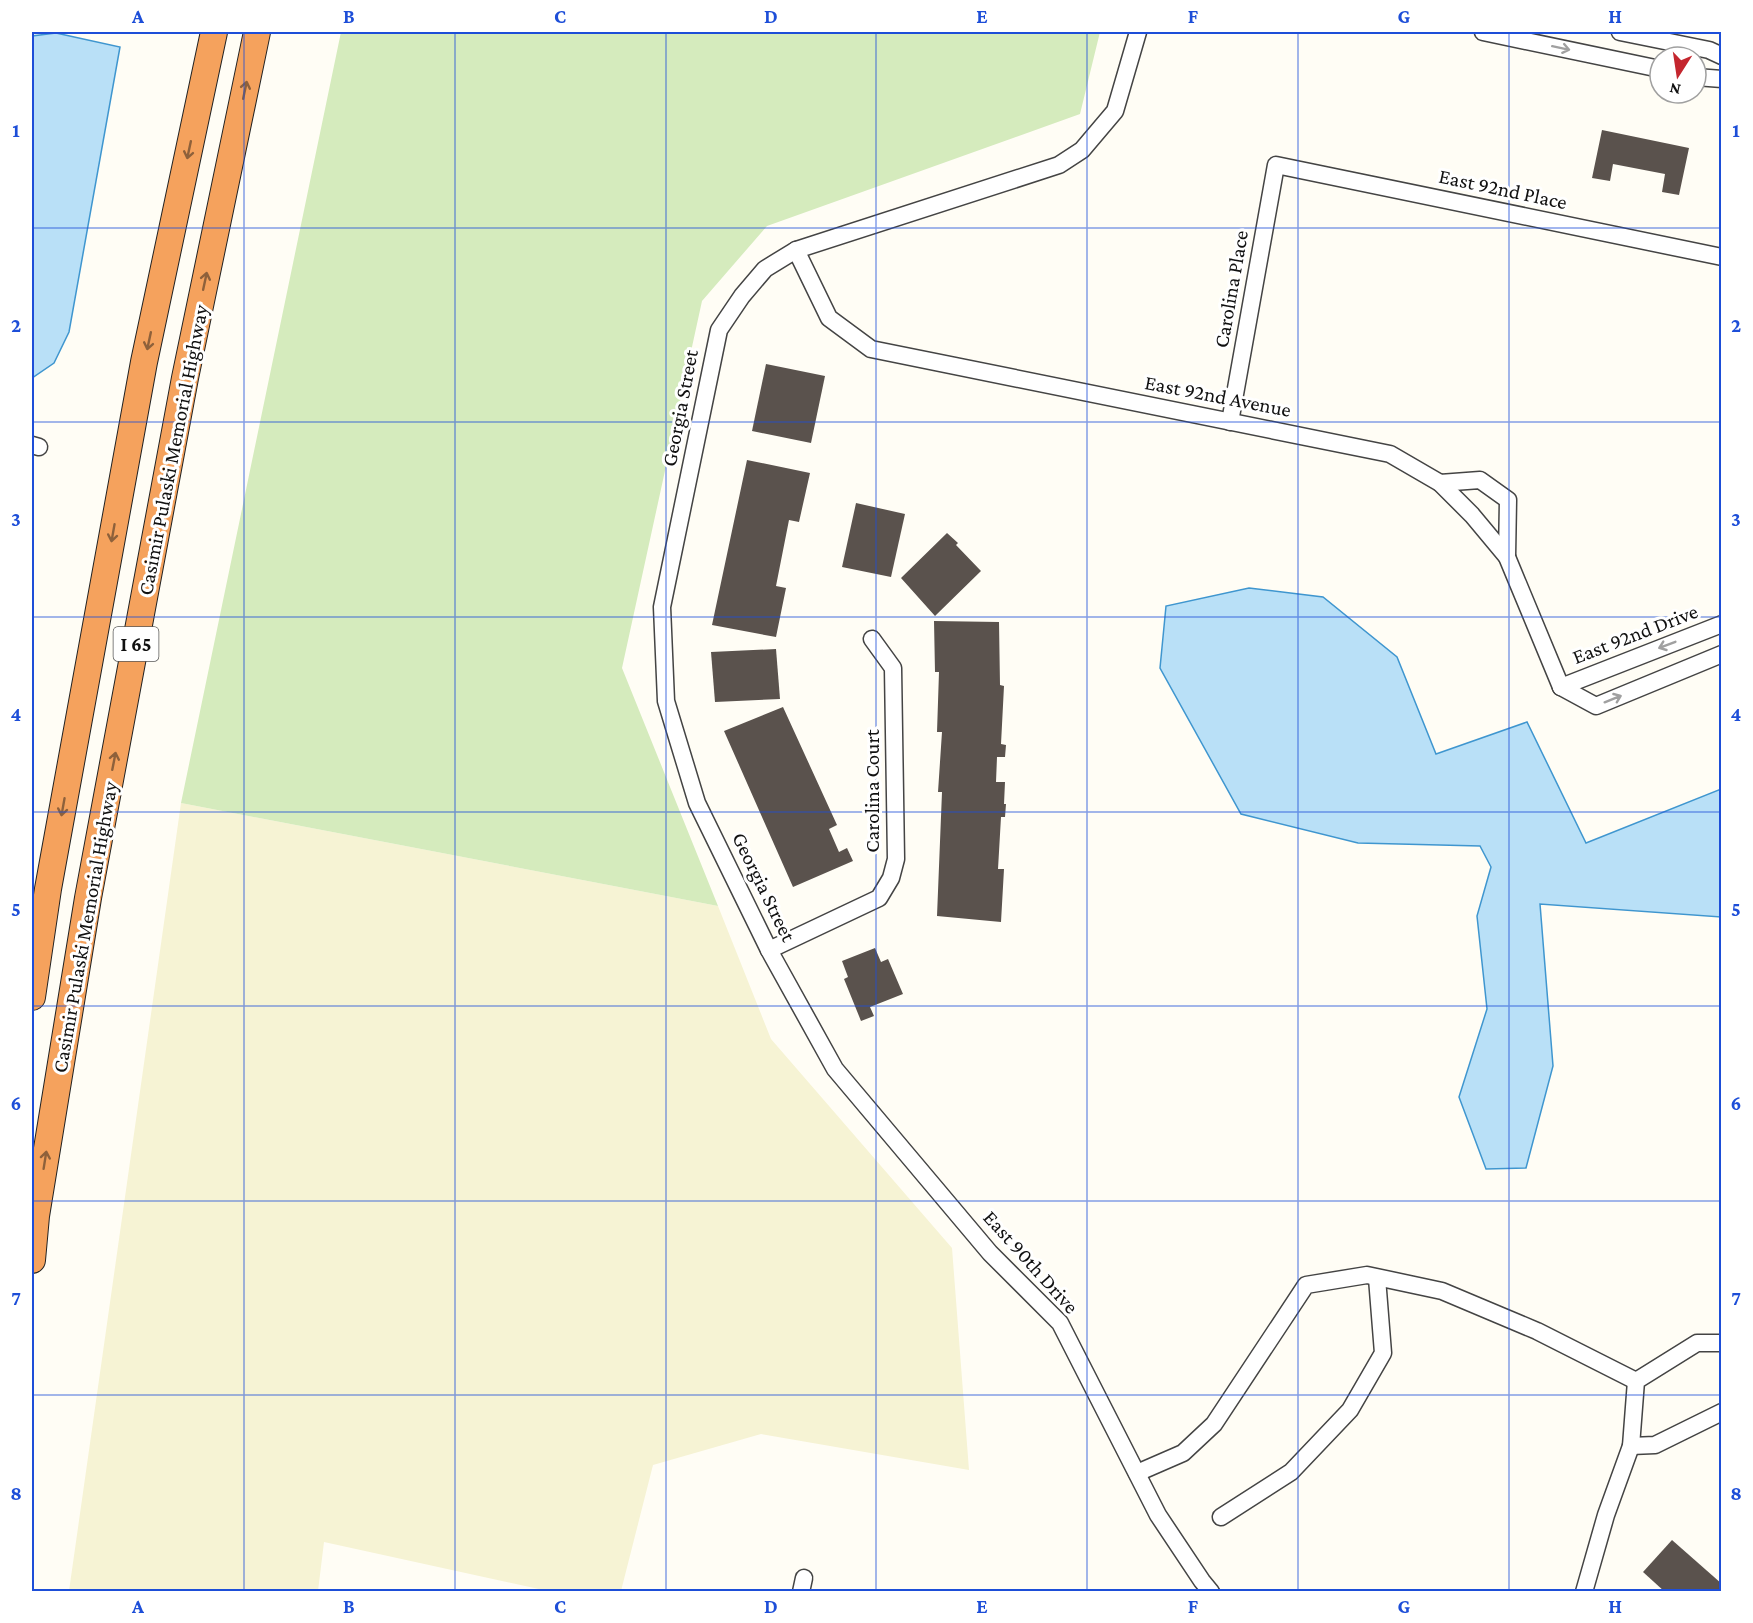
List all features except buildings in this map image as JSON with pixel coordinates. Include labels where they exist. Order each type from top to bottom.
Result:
[{"type":"highway","name":"Casimir Pulaski Memorial Highway","points":[[32,997],[48,889],[144,362],[214,32]]},
{"type":"highway","name":"Casimir Pulaski Memorial Highway","points":[[32,1260],[38,1204],[88,898],[185,378],[257,32]]},
{"type":"street","name":"Georgia Street","points":[[805,1014],[769,950],[697,803],[666,700],[662,607],[718,330],[765,269],[796,250],[1059,165],[1082,150],[1115,111],[1138,32]]},
{"type":"street","points":[[1484,32],[1648,66]]},
{"type":"street","points":[[1620,32],[1709,50],[1722,56]]},
{"type":"street","name":"East 92nd Place","points":[[1276,165],[1722,258]]},
{"type":"street","name":"Carolina Place","points":[[1230,422],[1276,165]]},
{"type":"street","name":"East 92nd Avenue","points":[[796,250],[829,318],[871,348],[1390,454],[1440,483],[1472,515],[1507,557],[1561,687]]},
{"type":"street","points":[[1440,483],[1480,480],[1508,500],[1507,557]]},
{"type":"street","name":"East 92nd Drive","points":[[1561,687],[1722,624]]},
{"type":"street","name":"Carolina Court","points":[[769,950],[879,898],[891,878],[896,859],[893,668],[872,639]]},
{"type":"street","name":"East 92nd Drive","points":[[1561,687],[1596,706],[1722,654]]},
{"type":"street","name":"East 90th Drive","points":[[805,1014],[835,1069],[877,1121],[990,1253],[1060,1323],[1158,1515],[1202,1581],[1212,1592]]},
{"type":"street","points":[[1137,1473],[1183,1453],[1214,1424],[1306,1285],[1367,1275],[1442,1291],[1537,1330],[1636,1381]]},
{"type":"street","points":[[1221,1517],[1291,1472],[1350,1410],[1383,1353],[1377,1278]]},
{"type":"street","points":[[1636,1381],[1696,1343],[1722,1343]]},
{"type":"street","points":[[1584,1592],[1606,1515],[1631,1446],[1636,1381]]},
{"type":"street","points":[[1631,1446],[1655,1445],[1722,1412]]},
{"type":"shaded area","points":[[181,803],[718,906],[771,1039],[952,1248],[969,1470],[761,1434],[653,1465],[621,1591],[548,1591],[324,1542],[318,1591],[69,1591]]},
{"type":"green space","points":[[341,32],[1100,32],[1080,114],[767,226],[702,301],[622,668],[718,906],[181,803]]},
{"type":"water","points":[[56,33],[120,47],[69,332],[54,363],[32,378],[32,36]]},
{"type":"water","points":[[1249,588],[1323,597],[1397,657],[1436,754],[1527,722],[1586,843],[1721,789],[1721,917],[1540,904],[1553,1066],[1526,1168],[1486,1169],[1459,1097],[1487,1009],[1477,916],[1491,867],[1480,846],[1358,843],[1241,814],[1160,668],[1166,606]]}]
